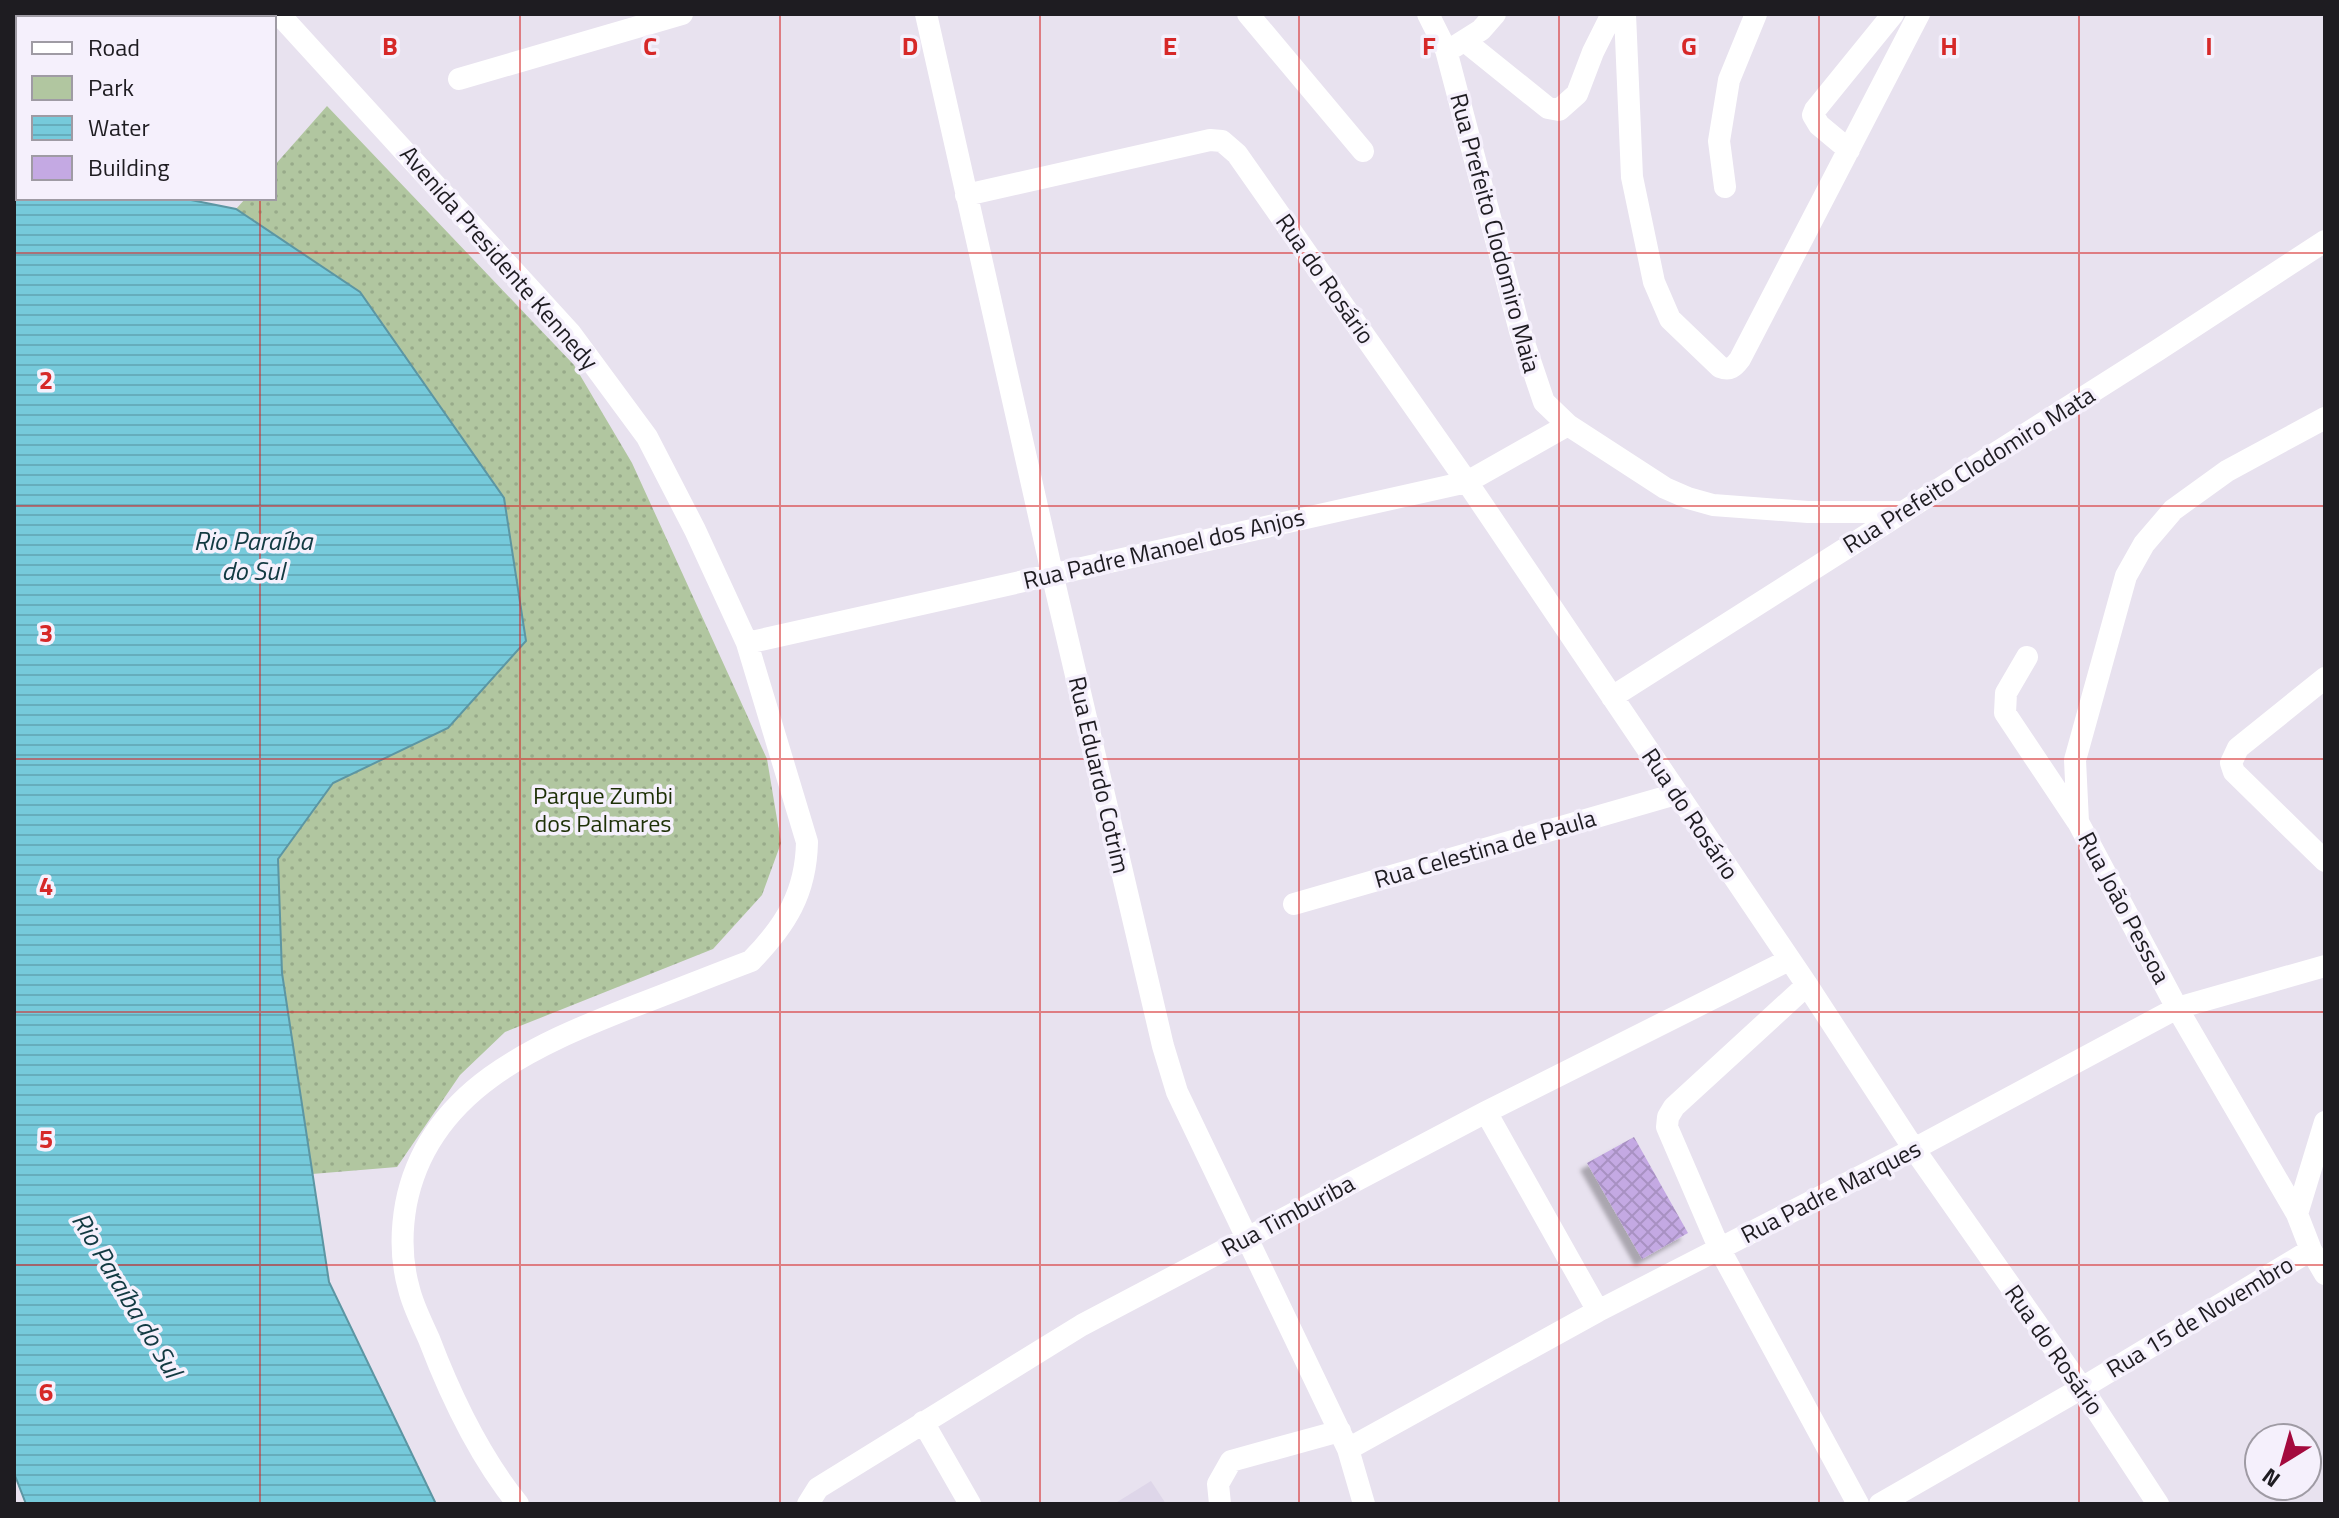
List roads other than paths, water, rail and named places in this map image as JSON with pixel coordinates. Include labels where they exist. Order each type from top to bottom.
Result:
[{"type":"street","name":"Avenida Presidente Kennedy","points":[[279,14],[571,334],[647,437],[695,530],[747,643],[807,842],[807,870],[797,900],[774,938],[751,961],[559,1035],[490,1076],[454,1108],[426,1148],[411,1180],[403,1222],[403,1255],[409,1289],[467,1425],[518,1504]]},
{"type":"street","points":[[459,79],[682,14]]},
{"type":"street","name":"Rua Eduardo Cotrim","points":[[926,14],[1163,1046],[1177,1092],[1344,1440],[1364,1504]]},
{"type":"street","points":[[1248,14],[1363,151]]},
{"type":"street","name":"Rua Prefeito Clodomiro Maia","points":[[1428,14],[1456,46],[1538,391],[1544,402],[1568,425],[1665,488],[1713,505],[1808,512],[1903,512]]},
{"type":"street","points":[[1495,14],[1456,46],[1548,108],[1559,110],[1577,94],[1612,14]]},
{"type":"street","points":[[1625,14],[1632,177],[1654,282],[1662,304],[1679,328],[1720,367],[1726,369],[1734,367],[1919,14]]},
{"type":"street","points":[[1725,187],[1719,141],[1729,80],[1756,14]]},
{"type":"street","points":[[1849,150],[1813,115],[1820,101],[1893,14]]},
{"type":"street","name":"Rua do Rosário","points":[[966,195],[1210,140],[1222,141],[1237,154],[1467,482],[1807,985],[1914,1149],[2082,1388],[2158,1504]]},
{"type":"street","name":"Rua Prefeito Clodomiro Mata","points":[[1612,697],[2325,241]]},
{"type":"street","name":"Rua João Pessoa","points":[[2325,418],[2227,471],[2173,510],[2144,544],[2126,576],[2075,760],[2078,822],[2177,1008],[2297,1214],[2311,1250],[2325,1274]]},
{"type":"street","name":"Rua Padre Manoel dos Anjos","points":[[747,643],[1467,482],[1568,425]]},
{"type":"street","points":[[2027,657],[2006,693],[2005,713],[2078,822]]},
{"type":"street","points":[[2325,678],[2238,748],[2231,763],[2234,772],[2325,861]]},
{"type":"street","name":"Rua Celestina de Paula","points":[[1294,904],[1676,794]]},
{"type":"street","points":[[2323,966],[2325,943]]},
{"type":"street","name":"Rua Timburiba","points":[[808,1504],[818,1488],[1082,1325],[1486,1112],[1789,960]]},
{"type":"street","name":"Rua Padre Marques","points":[[1220,1504],[1218,1484],[1231,1461],[1344,1440],[1720,1250],[2177,1008],[2323,966]]},
{"type":"street","points":[[1807,985],[1674,1107],[1667,1127],[1720,1250],[1858,1504]]},
{"type":"street","points":[[1486,1112],[1598,1311]]},
{"type":"street","points":[[2297,1214],[2325,1122]]},
{"type":"street","name":"Rua 15 de Novembro","points":[[1880,1504],[2082,1388],[2311,1250]]},
{"type":"street","points":[[923,1422],[970,1504]]},
{"type":"water","name":"Rio Paraíba do Sul","points":[[14,138],[16,200],[191,200],[236,209],[360,292],[504,498],[526,641],[448,728],[333,783],[278,859],[282,973],[329,1282],[436,1504],[26,1504],[14,1473]]},
{"type":"park label","name":"Parque Zumbi dos Palmares","points":[[603,810]]}]
